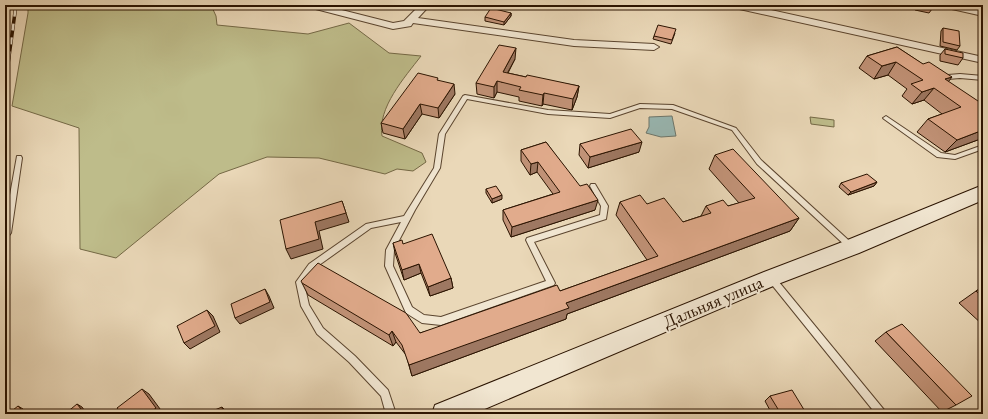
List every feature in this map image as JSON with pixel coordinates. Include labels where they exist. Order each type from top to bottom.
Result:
[{"type":"main road","name":"Дальняя улица","points":[[444,414],[771,278],[852,247],[983,192]]},
{"type":"street","points":[[310,5],[393,26],[407,24],[425,5]]},
{"type":"street","points":[[735,5],[983,60]]},
{"type":"street","points":[[946,5],[983,13]]},
{"type":"street","points":[[411,20],[574,43],[654,47]]},
{"type":"lane","points":[[948,77],[960,76],[983,78]]},
{"type":"lane","points":[[594,186],[605,206],[603,217],[530,240],[551,283],[441,321],[422,319],[409,310],[390,266],[390,250],[437,168],[442,134],[465,97],[548,112],[610,116],[640,106],[673,107],[734,129],[759,162],[852,247]]},
{"type":"lane","points":[[886,118],[939,155],[955,157],[983,147]]},
{"type":"lane","points":[[5,235],[7,233],[19,158]]},
{"type":"lane","points":[[391,414],[385,393],[352,359],[320,331],[305,306],[300,282],[312,266],[369,226],[407,218]]},
{"type":"lane","points":[[771,278],[882,414]]},
{"type":"shaded area","points":[[28,5],[211,5],[216,16],[217,25],[308,34],[349,23],[389,53],[421,56],[400,83],[388,104],[382,125],[382,136],[422,153],[426,162],[413,171],[397,169],[385,174],[319,158],[267,157],[219,174],[116,258],[80,249],[79,128],[12,106],[28,13]]},
{"type":"shaded area","points":[[810,117],[834,120],[834,127],[811,124]]},
{"type":"water","points":[[672,116],[676,136],[661,137],[646,133],[649,127],[649,117]]},
{"type":"building","points":[[932,5],[932,9],[917,6]]},
{"type":"building","points":[[491,8],[511,13],[504,22],[485,17]]},
{"type":"building","points":[[658,25],[676,29],[672,40],[654,36]]},
{"type":"building","points":[[943,28],[959,31],[960,46],[943,42]]},
{"type":"building","points":[[499,45],[516,48],[503,72],[526,77],[527,75],[579,86],[573,99],[519,90],[521,87],[497,81],[494,87],[476,83]]},
{"type":"building","points":[[897,47],[923,64],[929,62],[952,77],[945,79],[978,101],[983,99],[983,130],[957,140],[928,119],[961,107],[934,88],[922,92],[911,84],[923,80],[896,62],[882,66],[867,56]]},
{"type":"building","points":[[945,49],[963,53],[963,58],[945,54]]},
{"type":"building","points":[[418,73],[454,84],[438,108],[420,104],[403,129],[381,123]]},
{"type":"building","points":[[631,129],[642,142],[590,157],[580,144]]},
{"type":"building","points":[[546,142],[580,186],[587,184],[598,200],[512,227],[503,210],[560,192],[538,162],[531,164],[521,150]]},
{"type":"building","points":[[733,149],[799,218],[566,303],[569,308],[409,365],[402,345],[392,331],[389,335],[301,281],[318,263],[406,313],[420,333],[557,285],[560,291],[658,256],[620,202],[640,195],[647,204],[664,198],[683,222],[711,213],[706,206],[723,200],[728,206],[755,198],[715,155]]},
{"type":"building","points":[[867,174],[877,182],[851,192],[841,183]]},
{"type":"building","points":[[496,186],[502,195],[492,199],[486,189]]},
{"type":"building","points":[[342,201],[346,213],[315,222],[319,239],[286,249],[280,220]]},
{"type":"building","points":[[432,234],[451,278],[428,287],[419,264],[402,270],[393,243],[402,240],[403,244]]},
{"type":"building","points":[[983,287],[983,297],[976,291]]},
{"type":"building","points":[[265,289],[270,302],[235,318],[231,304]]},
{"type":"building","points":[[207,310],[215,326],[184,343],[177,326]]},
{"type":"building","points":[[902,324],[972,396],[956,405],[886,332]]},
{"type":"building","points":[[142,389],[156,408],[148,414],[121,414],[117,408]]},
{"type":"building","points":[[792,390],[806,413],[781,414],[770,396]]},
{"type":"building","points":[[77,404],[85,414],[66,414],[66,413]]},
{"type":"building","points":[[18,406],[25,414],[8,414]]},
{"type":"building","points":[[222,407],[223,414],[205,414]]},
{"type":"railway","points":[[5,86],[16,5]]}]
